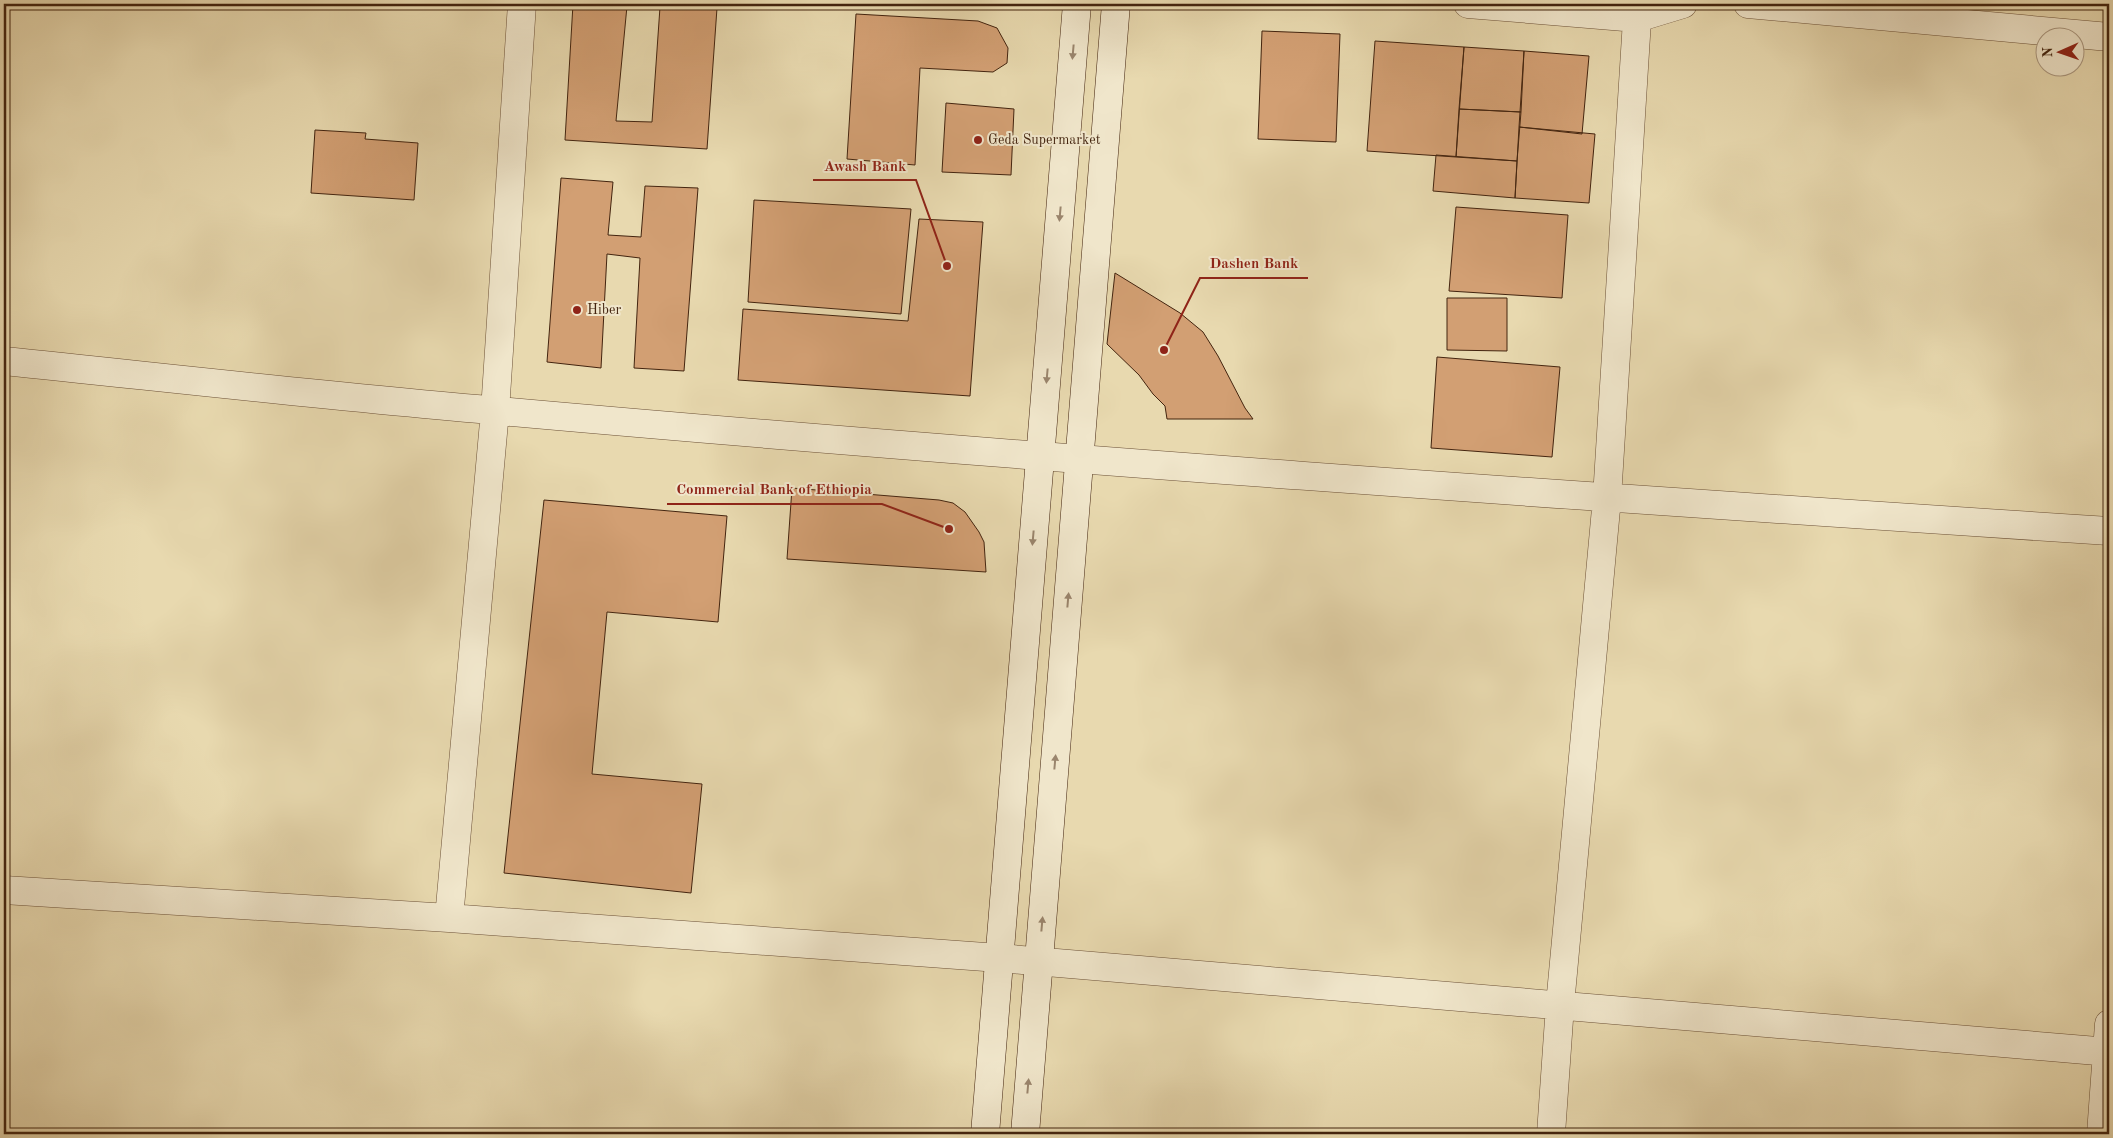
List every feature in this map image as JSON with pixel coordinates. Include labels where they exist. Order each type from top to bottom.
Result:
[{"type":"street","points":[[449,918],[495,411],[522,4]]},
{"type":"street","points":[[985,1134],[1077,4]]},
{"type":"street","points":[[1024,1134],[1116,4]]},
{"type":"street","points":[[1468,4],[1638,11],[1682,4]]},
{"type":"street","points":[[1748,4],[2109,37]]},
{"type":"street","points":[[1551,1134],[1560,1005],[1607,498],[1638,11]]},
{"type":"street","points":[[4,361],[495,411],[1040,457],[1607,498],[2109,531]]},
{"type":"street","points":[[4,890],[449,918],[1038,961],[2108,1052]]},
{"type":"street","points":[[2101,1134],[2109,1024]]},
{"type":"building","points":[[573,4],[627,6],[616,121],[652,122],[660,7],[717,8],[707,149],[565,140]]},
{"type":"building","points":[[856,14],[978,21],[997,28],[1008,48],[1007,63],[993,72],[920,68],[915,165],[847,159]]},
{"type":"building","points":[[1262,31],[1340,34],[1336,142],[1258,139]]},
{"type":"building","points":[[1375,41],[1464,47],[1456,157],[1367,151]]},
{"type":"building","points":[[1464,47],[1524,51],[1521,112],[1459,109]]},
{"type":"building","points":[[1524,51],[1589,56],[1582,134],[1519,127]]},
{"type":"building","name":"Geda Supermarket","points":[[946,103],[1014,109],[1011,175],[942,172]]},
{"type":"building","points":[[1459,109],[1521,112],[1517,161],[1456,157]]},
{"type":"building","points":[[1519,127],[1595,134],[1589,203],[1515,198]]},
{"type":"building","points":[[315,130],[366,133],[365,139],[418,143],[414,200],[311,193]]},
{"type":"building","points":[[1436,155],[1517,161],[1515,198],[1433,191]]},
{"type":"building","name":"Hiber","points":[[561,178],[613,182],[608,235],[641,237],[645,186],[698,188],[684,371],[634,368],[640,258],[607,254],[601,368],[547,362]]},
{"type":"building","points":[[754,200],[911,209],[901,314],[748,302]]},
{"type":"building","points":[[1456,207],[1568,215],[1562,298],[1449,291]]},
{"type":"building","points":[[919,219],[983,222],[970,396],[738,380],[743,309],[908,321]]},
{"type":"building","points":[[1115,273],[1180,313],[1203,332],[1253,419],[1167,419],[1165,406],[1139,375],[1107,344]]},
{"type":"building","points":[[1447,298],[1507,298],[1507,351],[1447,350]]},
{"type":"building","points":[[1437,357],[1560,367],[1552,457],[1431,448]]},
{"type":"building","points":[[792,488],[939,500],[953,503],[965,512],[984,542],[986,572],[787,559]]},
{"type":"building","points":[[544,500],[727,516],[718,622],[607,612],[592,774],[702,784],[691,893],[504,873]]},
{"type":"place","name":"Geda Supermarket","points":[[978,140]]},
{"type":"place","name":"Awash Bank","points":[[947,266]]},
{"type":"place","name":"Hiber","points":[[577,310]]},
{"type":"place","name":"Dashen Bank","points":[[1164,350]]},
{"type":"place","name":"Commercial Bank of Ethiopia","points":[[949,529]]}]
